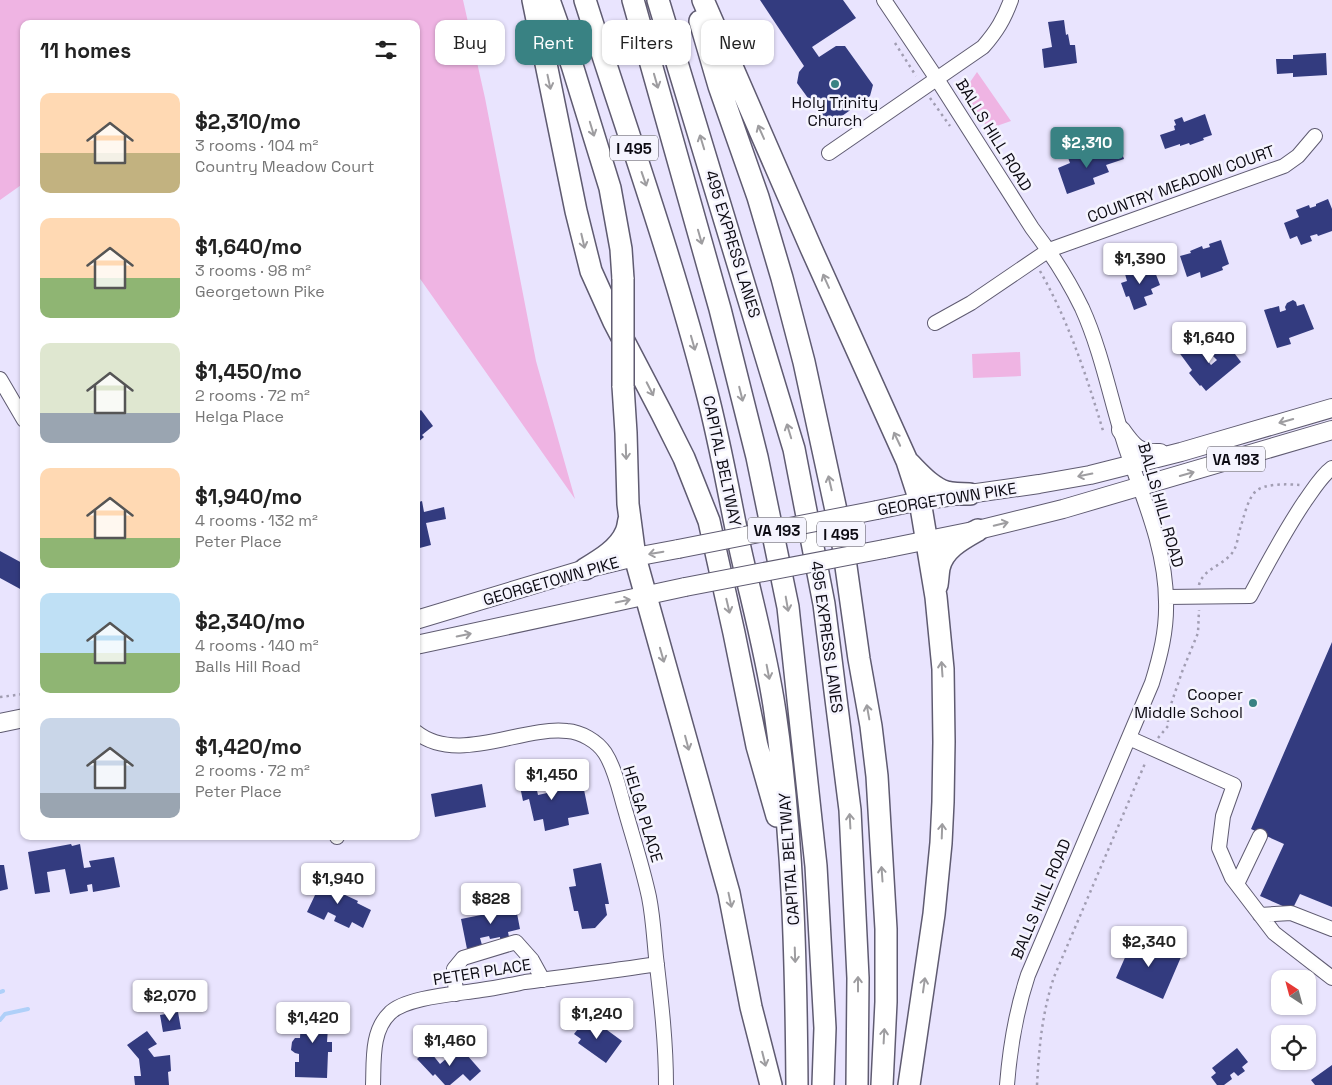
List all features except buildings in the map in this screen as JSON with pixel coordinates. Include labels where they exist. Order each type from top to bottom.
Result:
[{"type":"highway","points":[[532,0],[590,271],[675,440],[708,521],[734,632],[757,746],[792,866]]},
{"type":"highway","points":[[549,0],[572,65],[610,188],[621,249],[623,280],[623,386],[628,504],[634,557],[729,893],[751,1007],[771,1085]]},
{"type":"highway","name":"CAPITAL BELTWAY","points":[[584,0],[657,217],[706,387],[741,550],[759,623],[775,709],[792,866],[797,1085]]},
{"type":"highway","name":"495 EXPRESS LANES","points":[[633,0],[720,309],[757,457],[788,607],[816,866],[825,1028],[823,1085]]},
{"type":"highway","name":"495 EXPRESS LANES","points":[[658,0],[794,449],[824,604],[850,810],[858,978],[857,1085]]},
{"type":"highway","name":"I 495","points":[[694,0],[719,86],[758,197],[782,278],[804,362],[842,538],[877,776],[886,929],[886,1002],[882,1085]]},
{"type":"highway","points":[[703,0],[811,248],[907,460],[920,502],[936,597],[943,677],[944,742],[941,843],[934,914],[909,1085]]},
{"type":"highway","points":[[907,460],[924,479],[937,488],[948,492],[970,494]]},
{"type":"highway","points":[[585,569],[604,557],[619,544],[626,532],[630,517]]},
{"type":"highway","points":[[936,597],[939,567],[946,552],[959,541],[978,530]]},
{"type":"main road","name":"GEORGETOWN PIKE","points":[[420,619],[585,569],[634,557],[876,510],[1090,474],[1181,452],[1332,408]]},
{"type":"main road","name":"GEORGETOWN PIKE","points":[[420,644],[685,588],[978,530],[1140,488],[1332,430]]},
{"type":"main road","points":[[1112,432],[1144,452],[1181,452]]},
{"type":"main road","points":[[0,723],[20,719]]},
{"type":"main road","points":[[0,730],[20,728]]},
{"type":"street","name":"BALLS HILL ROAD","points":[[884,0],[1032,228],[1049,250],[1083,309],[1095,342],[1112,432],[1132,464],[1159,552],[1164,575],[1166,597],[1165,630],[1152,684],[1028,975],[1014,1024],[1007,1085]]},
{"type":"street","points":[[829,154],[983,47],[996,32],[1011,0]]},
{"type":"street","name":"COUNTRY MEADOW COURT","points":[[935,323],[971,303],[1049,250],[1284,166],[1298,156],[1315,136]]},
{"type":"street","points":[[0,379],[20,413]]},
{"type":"street","points":[[1166,597],[1250,596],[1296,515],[1313,489],[1332,468]]},
{"type":"street","name":"HELGA PLACE","points":[[420,734],[434,743],[456,745],[478,744],[554,731],[568,731],[582,735],[594,742],[604,752],[612,767],[639,857],[649,899],[664,1022],[666,1085]]},
{"type":"street","points":[[1129,738],[1234,785],[1223,816],[1219,848],[1232,878],[1274,933],[1332,978]]},
{"type":"street","points":[[1237,884],[1260,836]]},
{"type":"street","points":[[1260,915],[1291,913],[1332,930]]},
{"type":"street","points":[[456,994],[454,969],[463,958],[516,942],[532,960],[543,980]]},
{"type":"street","name":"PETER PLACE","points":[[374,1085],[375,1044],[377,1037],[383,1020],[402,1005],[543,980],[657,964]]},
{"type":"path","points":[[892,37],[952,130]]},
{"type":"path","points":[[1034,260],[1064,316],[1087,378],[1112,432]]},
{"type":"path","points":[[0,698],[20,695]]},
{"type":"shaded area","points":[[0,0],[463,0],[467,20],[435,20],[435,65],[478,65],[536,361],[575,499],[420,279],[420,20],[20,20],[20,186],[0,200]]},
{"type":"shaded area","points":[[977,72],[1011,121],[988,129],[964,91]]},
{"type":"shaded area","points":[[1020,352],[1021,376],[973,378],[972,354]]},
{"type":"waterway","points":[[0,1020],[5,1014],[28,1009]]},
{"type":"place","name":"Holy Trinity Church","points":[[835,84]]},
{"type":"place","name":"Cooper Middle School","points":[[1253,703]]}]
